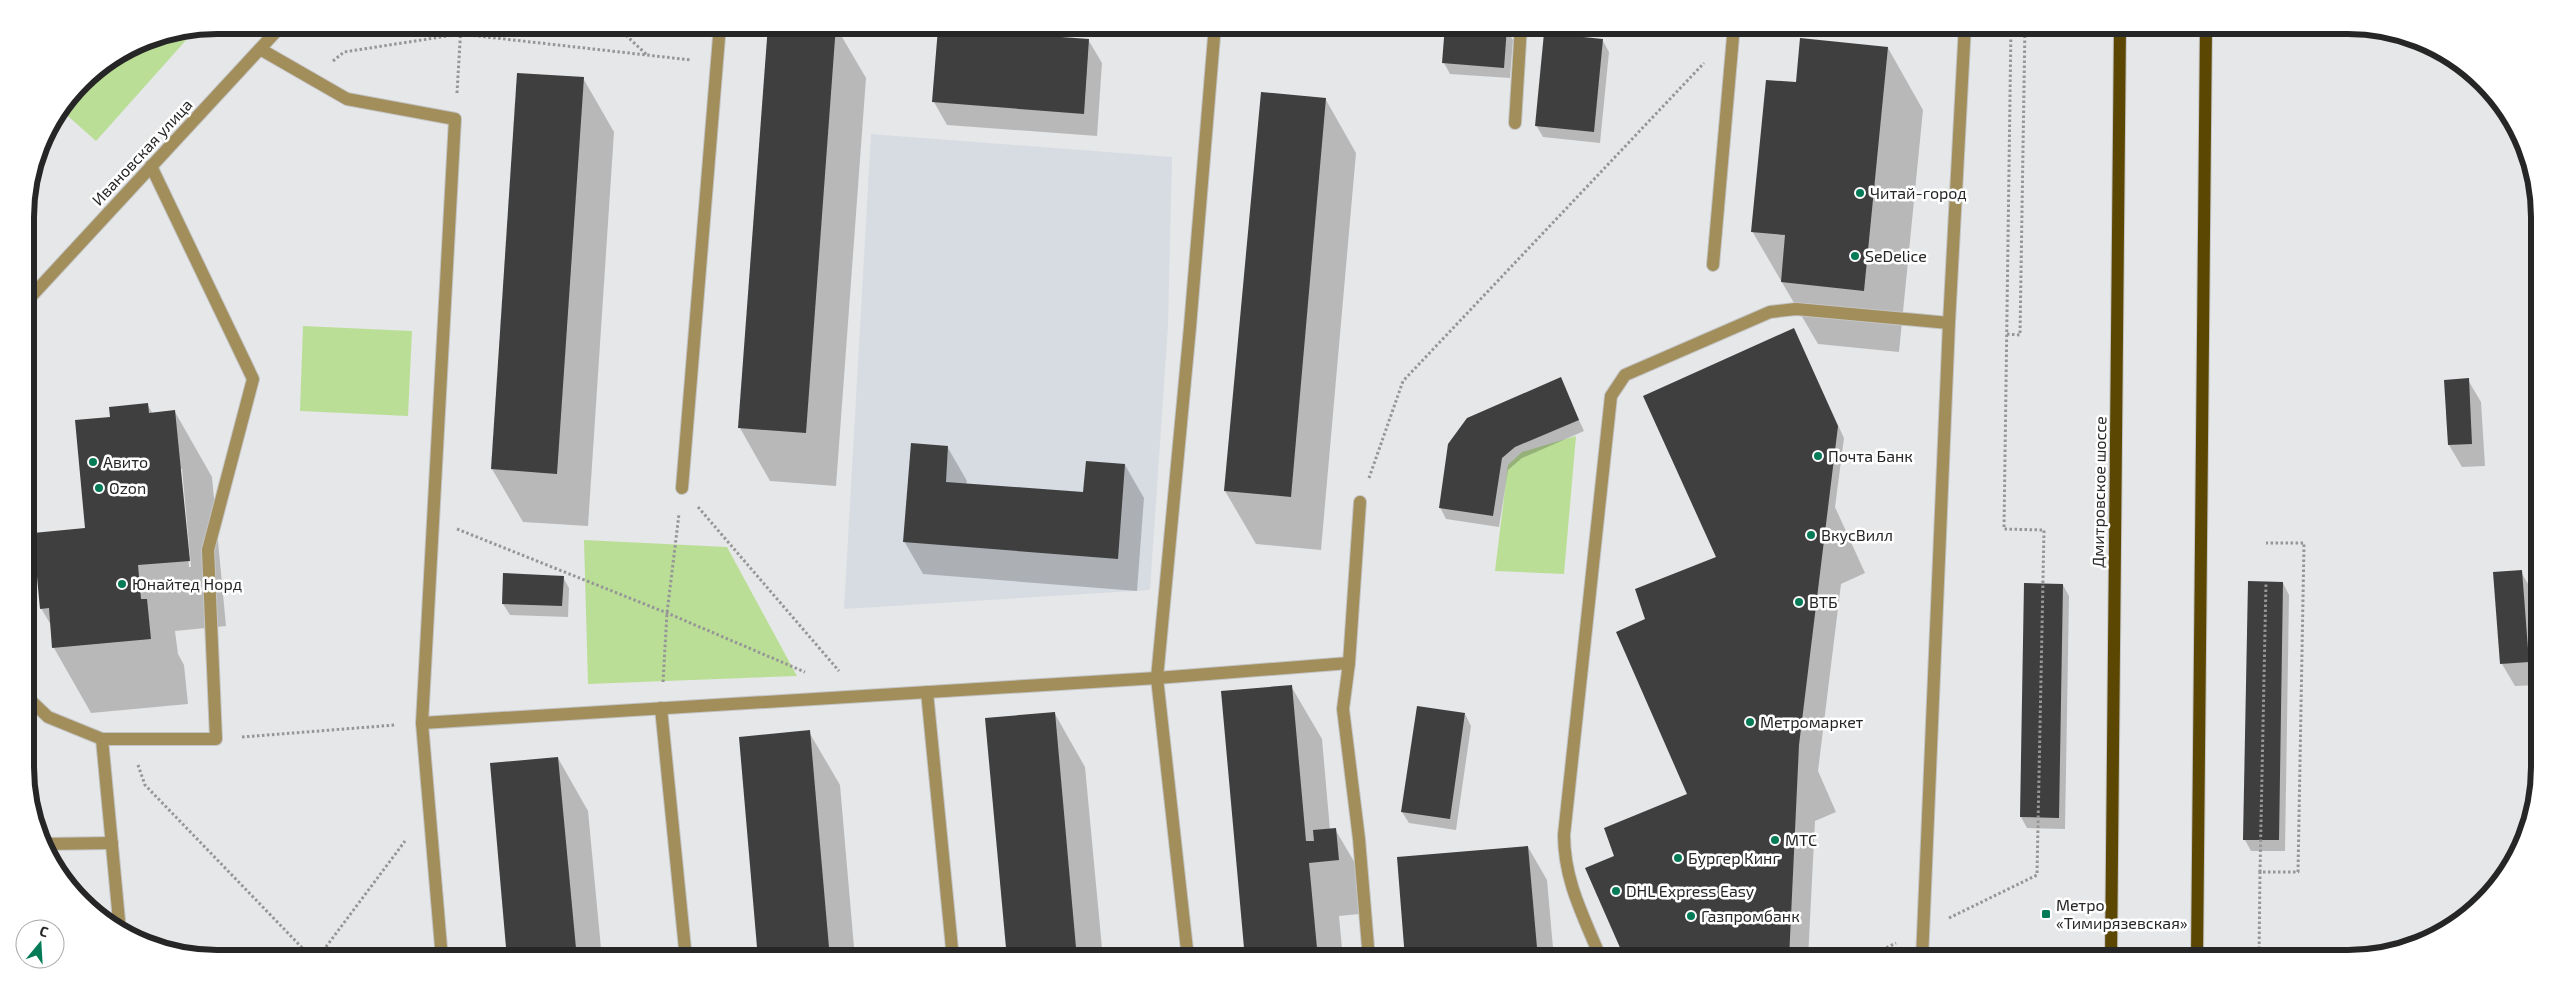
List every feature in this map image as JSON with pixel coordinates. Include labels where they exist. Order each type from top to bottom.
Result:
[{"type":"main road","name":"Дмитровское шоссе","points":[[2111,950],[2120,34]]},
{"type":"main road","points":[[2197,950],[2206,34]]},
{"type":"street","name":"Ивановская улица","points":[[34,293],[273,34]]},
{"type":"street","points":[[682,488],[719,34]]},
{"type":"street","points":[[1187,950],[1157,678],[1190,327],[1214,34]]},
{"type":"street","points":[[1515,123],[1520,34]]},
{"type":"street","points":[[1713,265],[1733,34]]},
{"type":"street","points":[[1922,950],[1949,323],[1965,34]]},
{"type":"street","points":[[260,48],[347,99],[456,119],[422,723],[441,950]]},
{"type":"street","points":[[34,704],[48,717],[102,739],[216,739],[208,550],[254,379],[151,166]]},
{"type":"street","points":[[1596,950],[1569,880],[1564,859],[1564,835],[1611,396],[1625,375],[1770,312],[1796,309],[1949,323]]},
{"type":"street","points":[[1360,502],[1349,663],[1343,709],[1359,839],[1369,950]]},
{"type":"street","points":[[422,723],[1157,678],[1349,663]]},
{"type":"street","points":[[927,692],[952,950]]},
{"type":"street","points":[[661,708],[685,950]]},
{"type":"street","points":[[102,739],[119,922]]},
{"type":"street","points":[[51,844],[112,843]]},
{"type":"path","points":[[456,119],[460,34]]},
{"type":"path","points":[[312,79],[344,52],[460,34],[717,63]]},
{"type":"path","points":[[624,34],[646,55]]},
{"type":"path","points":[[1360,502],[1403,381],[1728,34]]},
{"type":"path","points":[[1882,950],[2037,875],[2044,530],[2004,529],[2010,34]]},
{"type":"path","points":[[2006,334],[2020,335],[2025,34]]},
{"type":"path","points":[[661,708],[667,613],[682,488]]},
{"type":"path","points":[[682,488],[861,696]]},
{"type":"path","points":[[434,520],[667,613],[808,673]]},
{"type":"path","points":[[2260,872],[2298,872],[2304,543],[2266,543]]},
{"type":"path","points":[[2259,950],[2266,582]]},
{"type":"path","points":[[216,739],[422,723]]},
{"type":"path","points":[[128,739],[146,785],[306,950]]},
{"type":"path","points":[[322,950],[429,808]]},
{"type":"shaded area","points":[[871,134],[1172,157],[1168,326],[1150,590],[844,609]]},
{"type":"green space","points":[[190,35],[96,141],[66,114],[87,87],[125,58],[158,43]]},
{"type":"green space","points":[[303,326],[412,331],[408,416],[300,411]]},
{"type":"green space","points":[[1576,436],[1564,574],[1495,571],[1508,465],[1522,452]]},
{"type":"green space","points":[[584,540],[727,547],[797,676],[588,684]]},
{"type":"building","points":[[767,34],[835,34],[806,433],[738,428]]},
{"type":"building","points":[[938,34],[1020,34],[1089,39],[1084,114],[932,102]]},
{"type":"building","points":[[1444,34],[1506,34],[1504,68],[1442,63]]},
{"type":"building","points":[[1544,34],[1603,39],[1594,132],[1535,126]]},
{"type":"building","points":[[1800,38],[1888,47],[1864,291],[1781,282],[1785,235],[1751,232],[1766,80],[1796,82]]},
{"type":"building","points":[[517,73],[584,77],[557,474],[491,469]]},
{"type":"building","points":[[1261,92],[1326,98],[1291,497],[1224,491]]},
{"type":"building","points":[[1794,328],[1838,426],[1799,745],[1789,950],[1621,950],[1585,868],[1614,856],[1604,828],[1687,794],[1616,632],[1645,619],[1635,589],[1716,557],[1643,396]]},
{"type":"building","points":[[1561,377],[1579,420],[1515,447],[1502,458],[1493,516],[1439,508],[1448,444],[1467,418]]},
{"type":"building","points":[[2469,378],[2472,444],[2448,445],[2444,380]]},
{"type":"building","points":[[148,403],[149,413],[175,410],[190,561],[138,565],[141,599],[147,599],[151,639],[52,648],[49,608],[40,609],[34,533],[85,528],[75,420],[110,417],[109,407]]},
{"type":"building","points":[[911,443],[948,446],[946,482],[1083,492],[1086,461],[1125,464],[1118,559],[903,542]]},
{"type":"building","points":[[2522,570],[2529,662],[2500,664],[2493,572]]},
{"type":"building","points":[[503,573],[564,576],[562,606],[502,604]]},
{"type":"building","points":[[2248,581],[2283,582],[2279,840],[2243,840]]},
{"type":"building","points":[[2024,583],[2063,584],[2059,818],[2020,817]]},
{"type":"building","points":[[1292,685],[1306,841],[1314,841],[1313,830],[1336,828],[1339,860],[1309,863],[1317,950],[1244,950],[1221,691]]},
{"type":"building","points":[[1417,706],[1465,713],[1450,819],[1401,812]]},
{"type":"building","points":[[1055,712],[1076,950],[1006,950],[985,718]]},
{"type":"building","points":[[810,730],[829,950],[757,950],[739,737]]},
{"type":"building","points":[[558,757],[576,950],[506,950],[490,763]]},
{"type":"building","points":[[1528,846],[1537,950],[1404,950],[1397,857]]},
{"type":"place","name":"Читай-город","points":[[1860,193]]},
{"type":"place","name":"SeDelice","points":[[1855,256]]},
{"type":"place","name":"Почта Банк","points":[[1818,456]]},
{"type":"place","name":"Авито","points":[[93,462]]},
{"type":"place","name":"Ozon","points":[[99,488]]},
{"type":"place","name":"ВкусВилл","points":[[1811,535]]},
{"type":"place","name":"Юнайтед Норд","points":[[122,584]]},
{"type":"place","name":"ВТБ","points":[[1799,602]]},
{"type":"place","name":"Метромаркет","points":[[1750,722]]},
{"type":"place","name":"МТС","points":[[1775,840]]},
{"type":"place","name":"Бургер Кинг","points":[[1678,858]]},
{"type":"place","name":"DHL Express Easy","points":[[1616,891]]},
{"type":"place","name":"Метро «Тимирязевская»","points":[[2046,914]]},
{"type":"place","name":"Газпромбанк","points":[[1691,916]]}]
